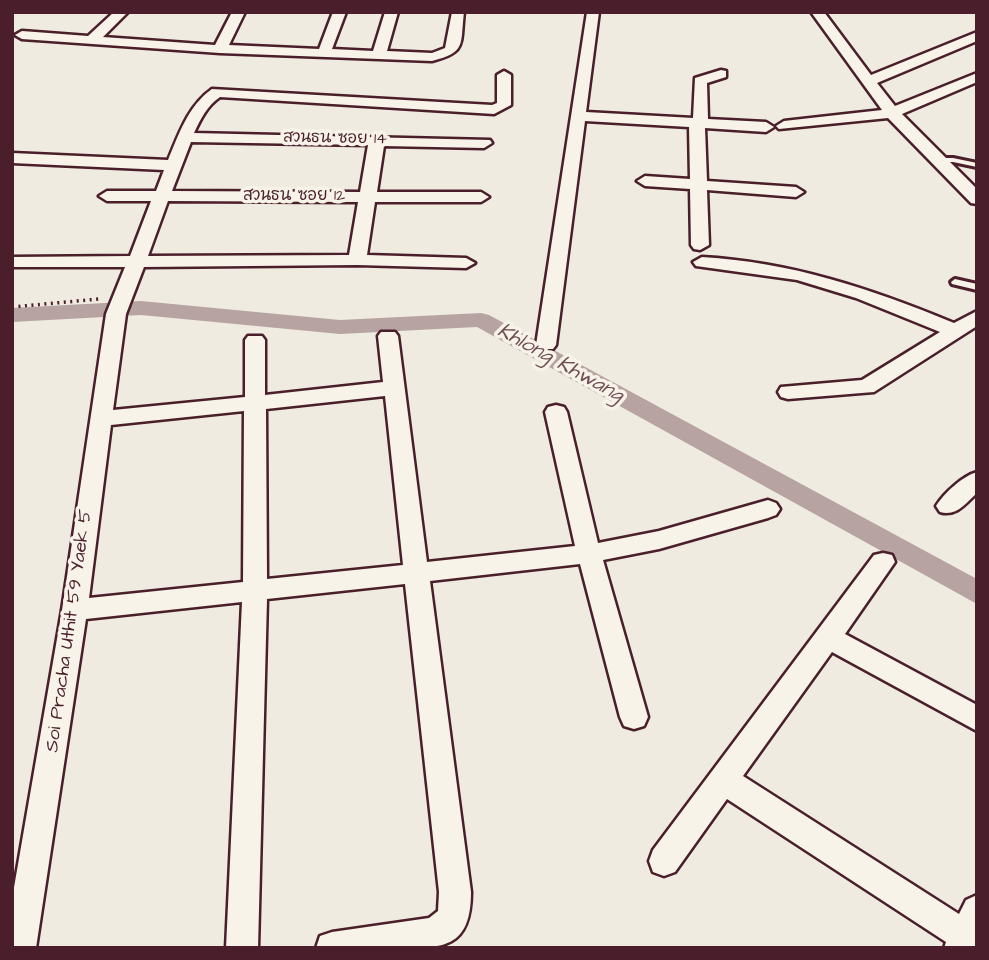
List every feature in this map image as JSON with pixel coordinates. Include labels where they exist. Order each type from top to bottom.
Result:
[{"type":"street","points":[[90,41],[122,12]]},
{"type":"street","points":[[220,49],[239,12]]},
{"type":"street","points":[[324,53],[340,12]]},
{"type":"street","points":[[379,55],[392,12]]},
{"type":"street","points":[[22,36],[220,49],[432,57],[452,50],[458,12]]},
{"type":"street","points":[[546,345],[593,12]]},
{"type":"street","points":[[817,12],[892,113],[977,199]]},
{"type":"street","points":[[868,81],[977,36]]},
{"type":"street","points":[[720,74],[700,80],[698,184],[701,254],[785,272],[850,290],[955,331]]},
{"type":"street","name":"Soi Pracha Uthit 59 Yaek 5","points":[[20,948],[75,610],[118,305],[192,120],[208,97],[221,91],[494,110],[503,105],[504,75]]},
{"type":"street","points":[[784,126],[892,113],[975,79]]},
{"type":"street","points":[[579,116],[766,127]]},
{"type":"street","name":"สวนธน ซอย 14","points":[[186,137],[484,143]]},
{"type":"street","points":[[356,260],[377,140]]},
{"type":"street","points":[[12,158],[79,163],[174,165]]},
{"type":"street","points":[[645,181],[796,191]]},
{"type":"street","name":"สวนธน ซอย 12","points":[[107,196],[481,197]]},
{"type":"street","points":[[12,262],[356,260],[466,263]]},
{"type":"street","points":[[788,392],[867,387],[977,317]]},
{"type":"street","points":[[332,948],[433,934],[448,926],[455,916],[455,892],[388,336]]},
{"type":"street","points":[[242,948],[255,590],[255,340]]},
{"type":"street","points":[[100,419],[394,388]]},
{"type":"street","points":[[556,412],[589,554],[634,718]]},
{"type":"street","points":[[948,506],[977,480]]},
{"type":"street","points":[[75,610],[589,554],[659,540],[768,509]]},
{"type":"street","points":[[664,860],[725,781],[883,562]]},
{"type":"street","points":[[829,638],[977,719]]},
{"type":"street","points":[[725,781],[967,932]]},
{"type":"lane","points":[[939,160],[977,165]]},
{"type":"lane","points":[[955,282],[977,287]]},
{"type":"path","points":[[12,307],[118,305]]},
{"type":"waterway","name":"Khlong Khwang","points":[[12,315],[141,308],[340,327],[481,320],[977,593]]}]
